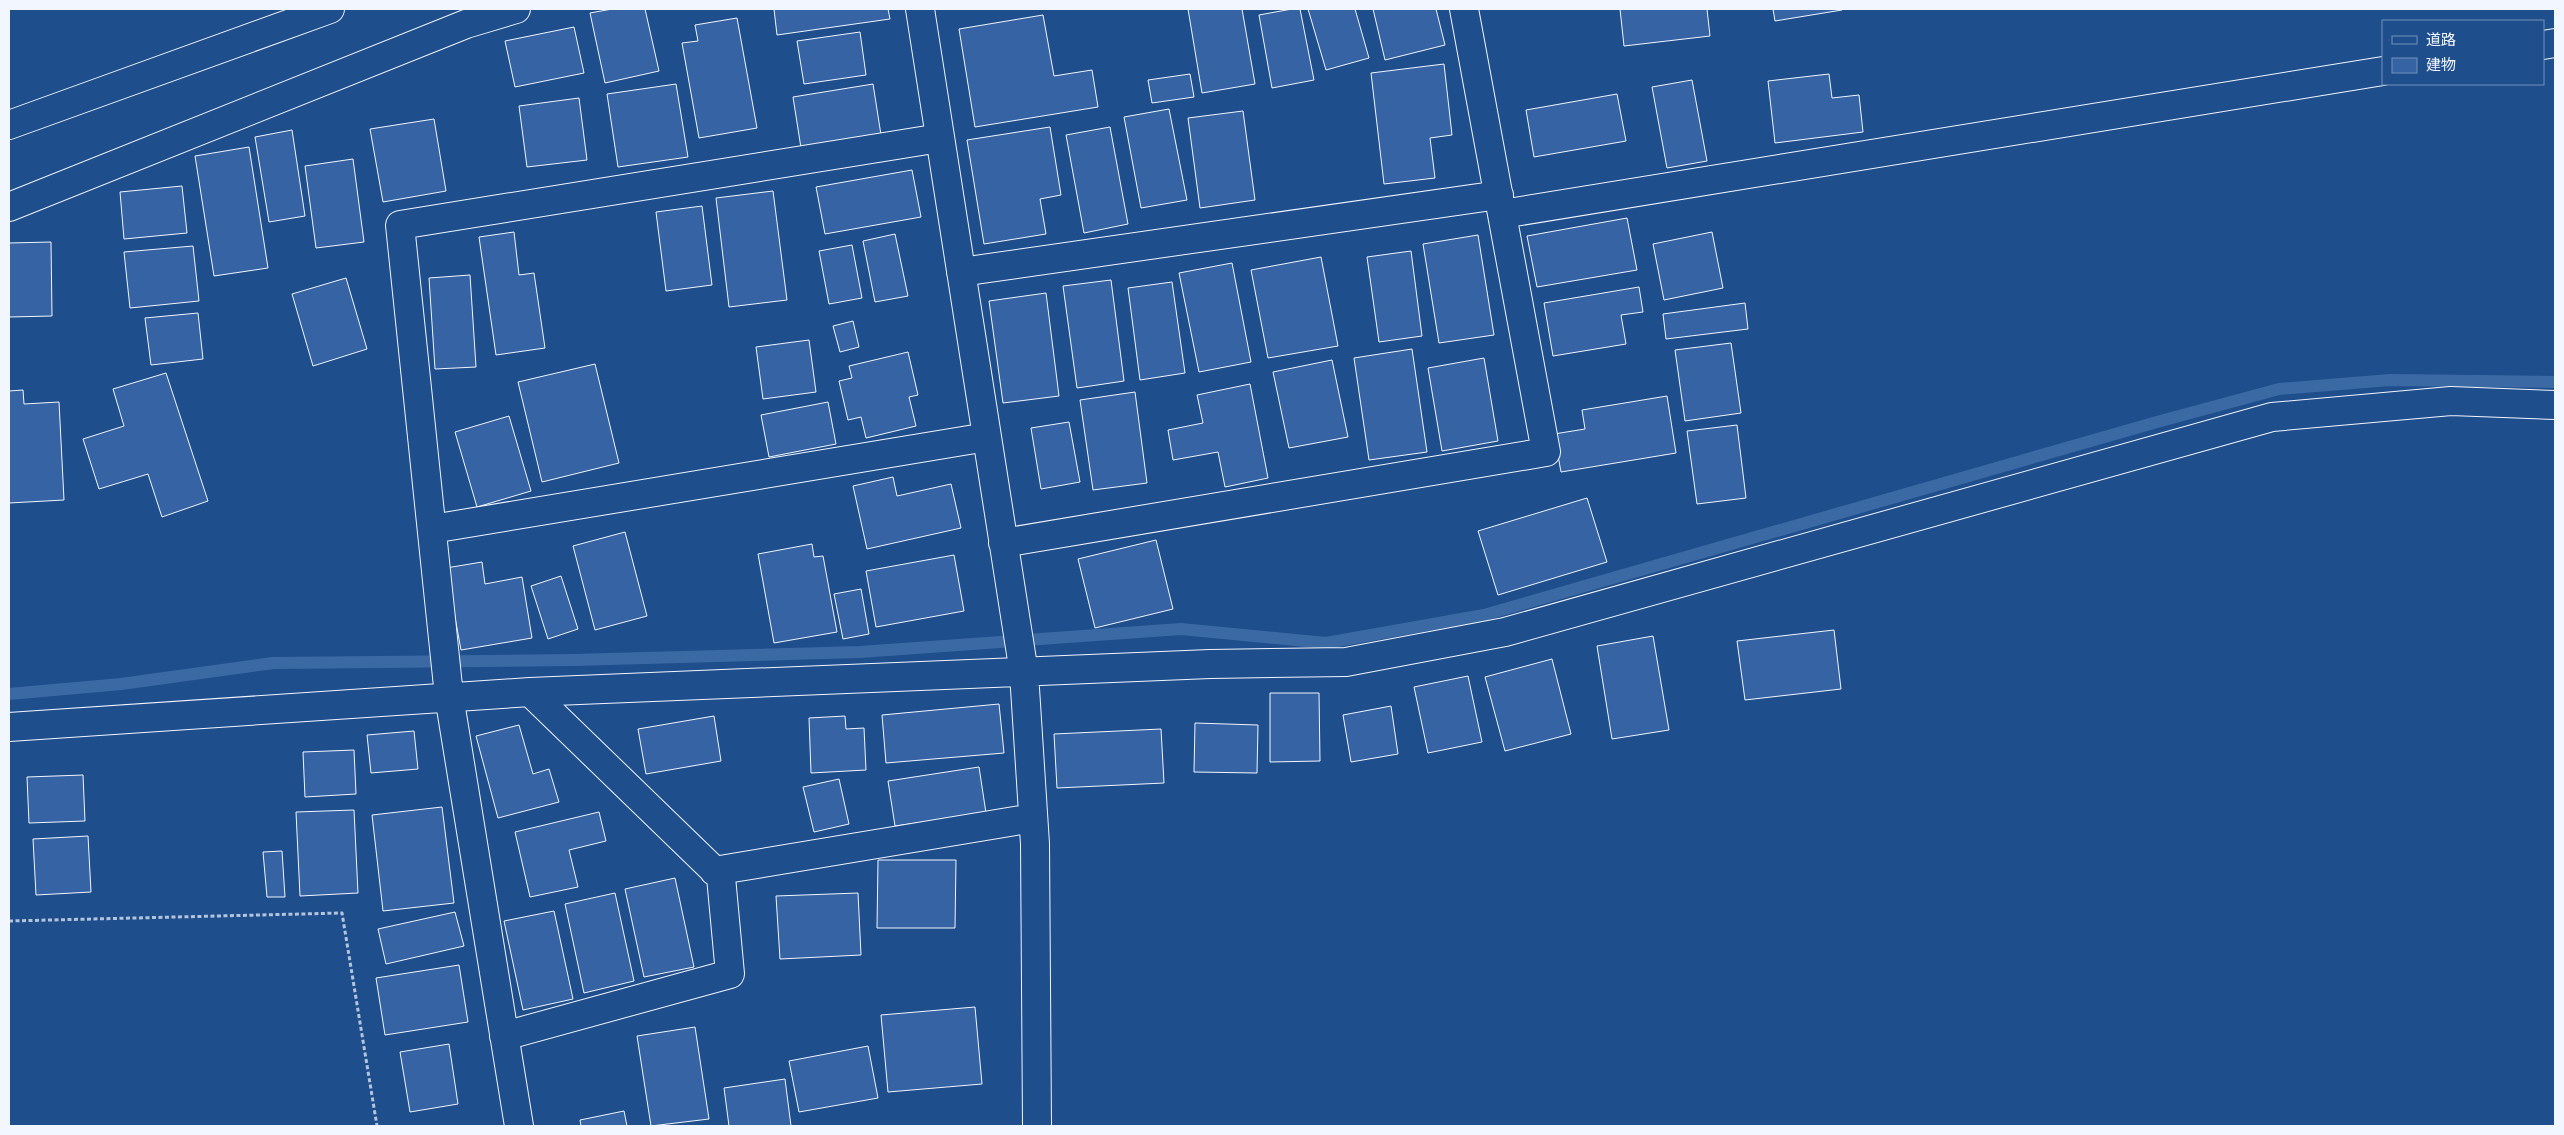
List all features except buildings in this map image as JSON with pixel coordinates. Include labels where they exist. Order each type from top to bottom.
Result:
[{"type":"street","points":[[9,126],[330,9]]},
{"type":"street","points":[[9,207],[466,24],[516,9]]},
{"type":"street","points":[[920,9],[1024,673],[1032,818],[1037,1126]]},
{"type":"street","points":[[1003,543],[1546,452],[1464,9]]},
{"type":"street","points":[[961,272],[1500,204],[2382,71]]},
{"type":"street","points":[[519,1126],[449,696],[400,225],[940,138]]},
{"type":"street","points":[[9,727],[530,692],[1210,664],[1346,662],[1506,632],[2272,418],[2451,401],[2555,405]]},
{"type":"street","points":[[432,529],[987,437]]},
{"type":"street","points":[[504,1036],[730,974],[721,877],[530,692]]},
{"type":"street","points":[[714,871],[1032,818]]},
{"type":"path","points":[[9,921],[342,913],[377,1126]]},
{"type":"waterway","points":[[9,694],[121,684],[273,663],[573,660],[860,652],[1181,629],[1326,643],[1484,615],[2157,422],[2279,389],[2390,380],[2555,382]]}]
